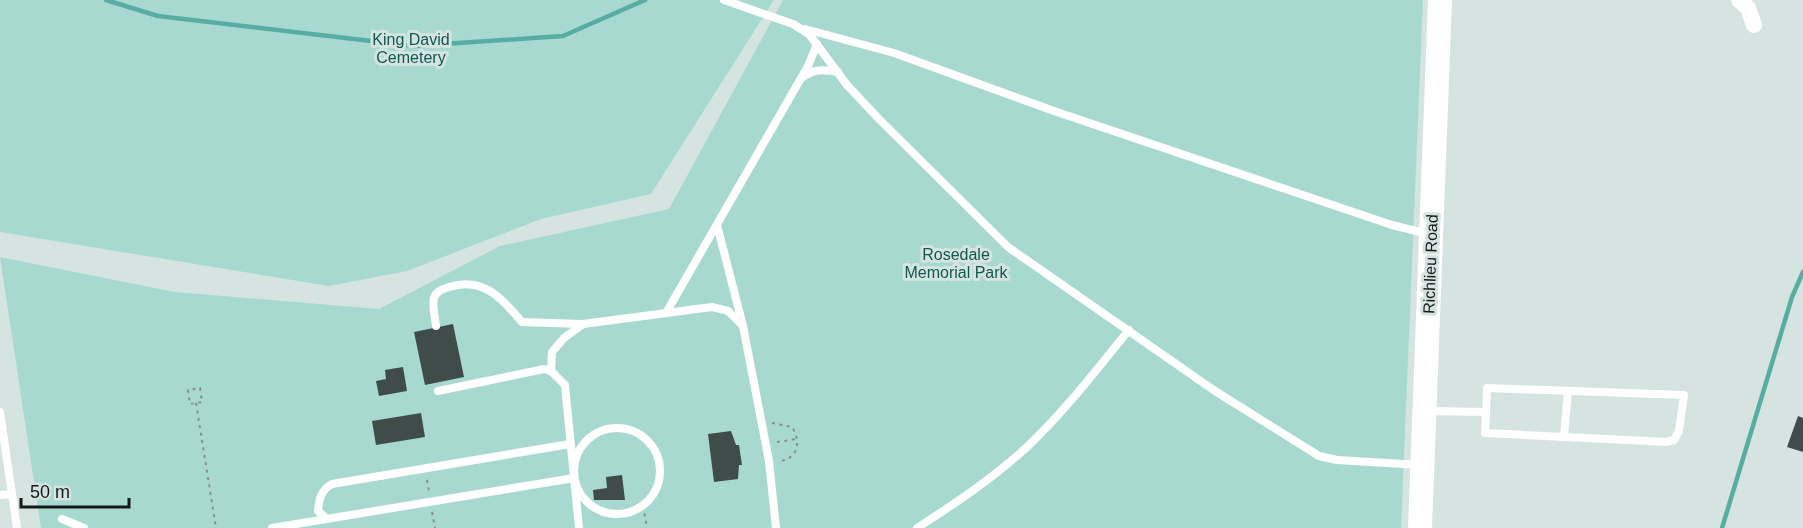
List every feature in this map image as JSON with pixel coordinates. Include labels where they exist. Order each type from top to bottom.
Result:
[{"type":"main road","name":"Richlieu Road","points":[[1420,528],[1440,0]]},
{"type":"street","points":[[1739,0],[1748,8],[1754,25]]},
{"type":"lane","points":[[724,0],[798,27],[894,53],[1053,111],[1392,225],[1431,235]]},
{"type":"lane","points":[[798,27],[809,34],[879,119],[1008,247],[1042,272],[1130,330],[1215,391],[1319,456],[1337,460],[1423,465]]},
{"type":"lane","points":[[666,313],[801,79],[817,44]]},
{"type":"lane","points":[[801,79],[811,71],[822,69],[838,72]]},
{"type":"lane","points":[[717,225],[743,326],[768,461],[776,528]]},
{"type":"lane","points":[[436,326],[434,298],[439,291],[458,284],[479,284],[499,296],[522,322],[583,324],[712,307],[728,311],[743,326]]},
{"type":"lane","points":[[551,371],[552,352],[564,338],[583,324]]},
{"type":"lane","points":[[917,528],[971,494],[1027,447],[1059,414],[1130,330]]},
{"type":"lane","points":[[438,391],[544,369],[551,371],[564,385],[579,528]]},
{"type":"lane","points":[[1487,388],[1568,391],[1684,395],[1679,431],[1674,440],[1485,433],[1487,388]]},
{"type":"lane","points":[[1564,437],[1568,391]]},
{"type":"lane","points":[[1425,411],[1486,412]]},
{"type":"lane","points":[[0,412],[17,528]]},
{"type":"lane","points":[[616,428],[630,430],[643,436],[654,447],[660,460],[661,474],[658,488],[643,506],[627,514],[613,515],[600,511],[588,503],[574,478],[580,450],[589,438],[602,430],[616,428]]},
{"type":"lane","points":[[327,519],[318,511],[319,501],[324,488],[332,484],[570,444]]},
{"type":"lane","points":[[272,528],[313,525],[327,519],[574,478]]},
{"type":"lane","points":[[0,495],[12,494]]},
{"type":"lane","points":[[62,519],[84,528]]},
{"type":"path","points":[[200,388],[202,402],[196,403],[190,404],[188,390],[200,388]]},
{"type":"path","points":[[196,403],[216,528]]},
{"type":"path","points":[[761,424],[776,423],[792,427],[797,439],[795,454],[789,460],[768,461]]},
{"type":"path","points":[[765,443],[797,439]]},
{"type":"path","points":[[643,506],[647,528]]},
{"type":"green space","name":"King David Cemetery","points":[[0,0],[774,0],[651,194],[541,219],[407,271],[329,286],[0,232]]},
{"type":"green space","name":"Rosedale Memorial Park","points":[[783,0],[1423,0],[1401,528],[41,528],[0,257],[175,292],[379,309],[500,246],[669,209]]},
{"type":"building","points":[[453,324],[464,377],[425,385],[414,332]]},
{"type":"building","points":[[403,367],[407,391],[379,396],[376,381],[386,379],[385,370]]},
{"type":"building","points":[[421,413],[425,437],[376,445],[372,421]]},
{"type":"building","points":[[1798,416],[1803,418],[1803,452],[1787,447]]},
{"type":"building","points":[[731,431],[736,445],[739,445],[742,465],[739,465],[738,479],[714,482],[708,434]]},
{"type":"building","points":[[622,475],[625,500],[594,500],[593,490],[607,488],[606,477]]},
{"type":"waterway","points":[[106,0],[158,16],[414,46],[563,36],[645,0]]},
{"type":"waterway","points":[[1722,528],[1792,297],[1803,272]]}]
